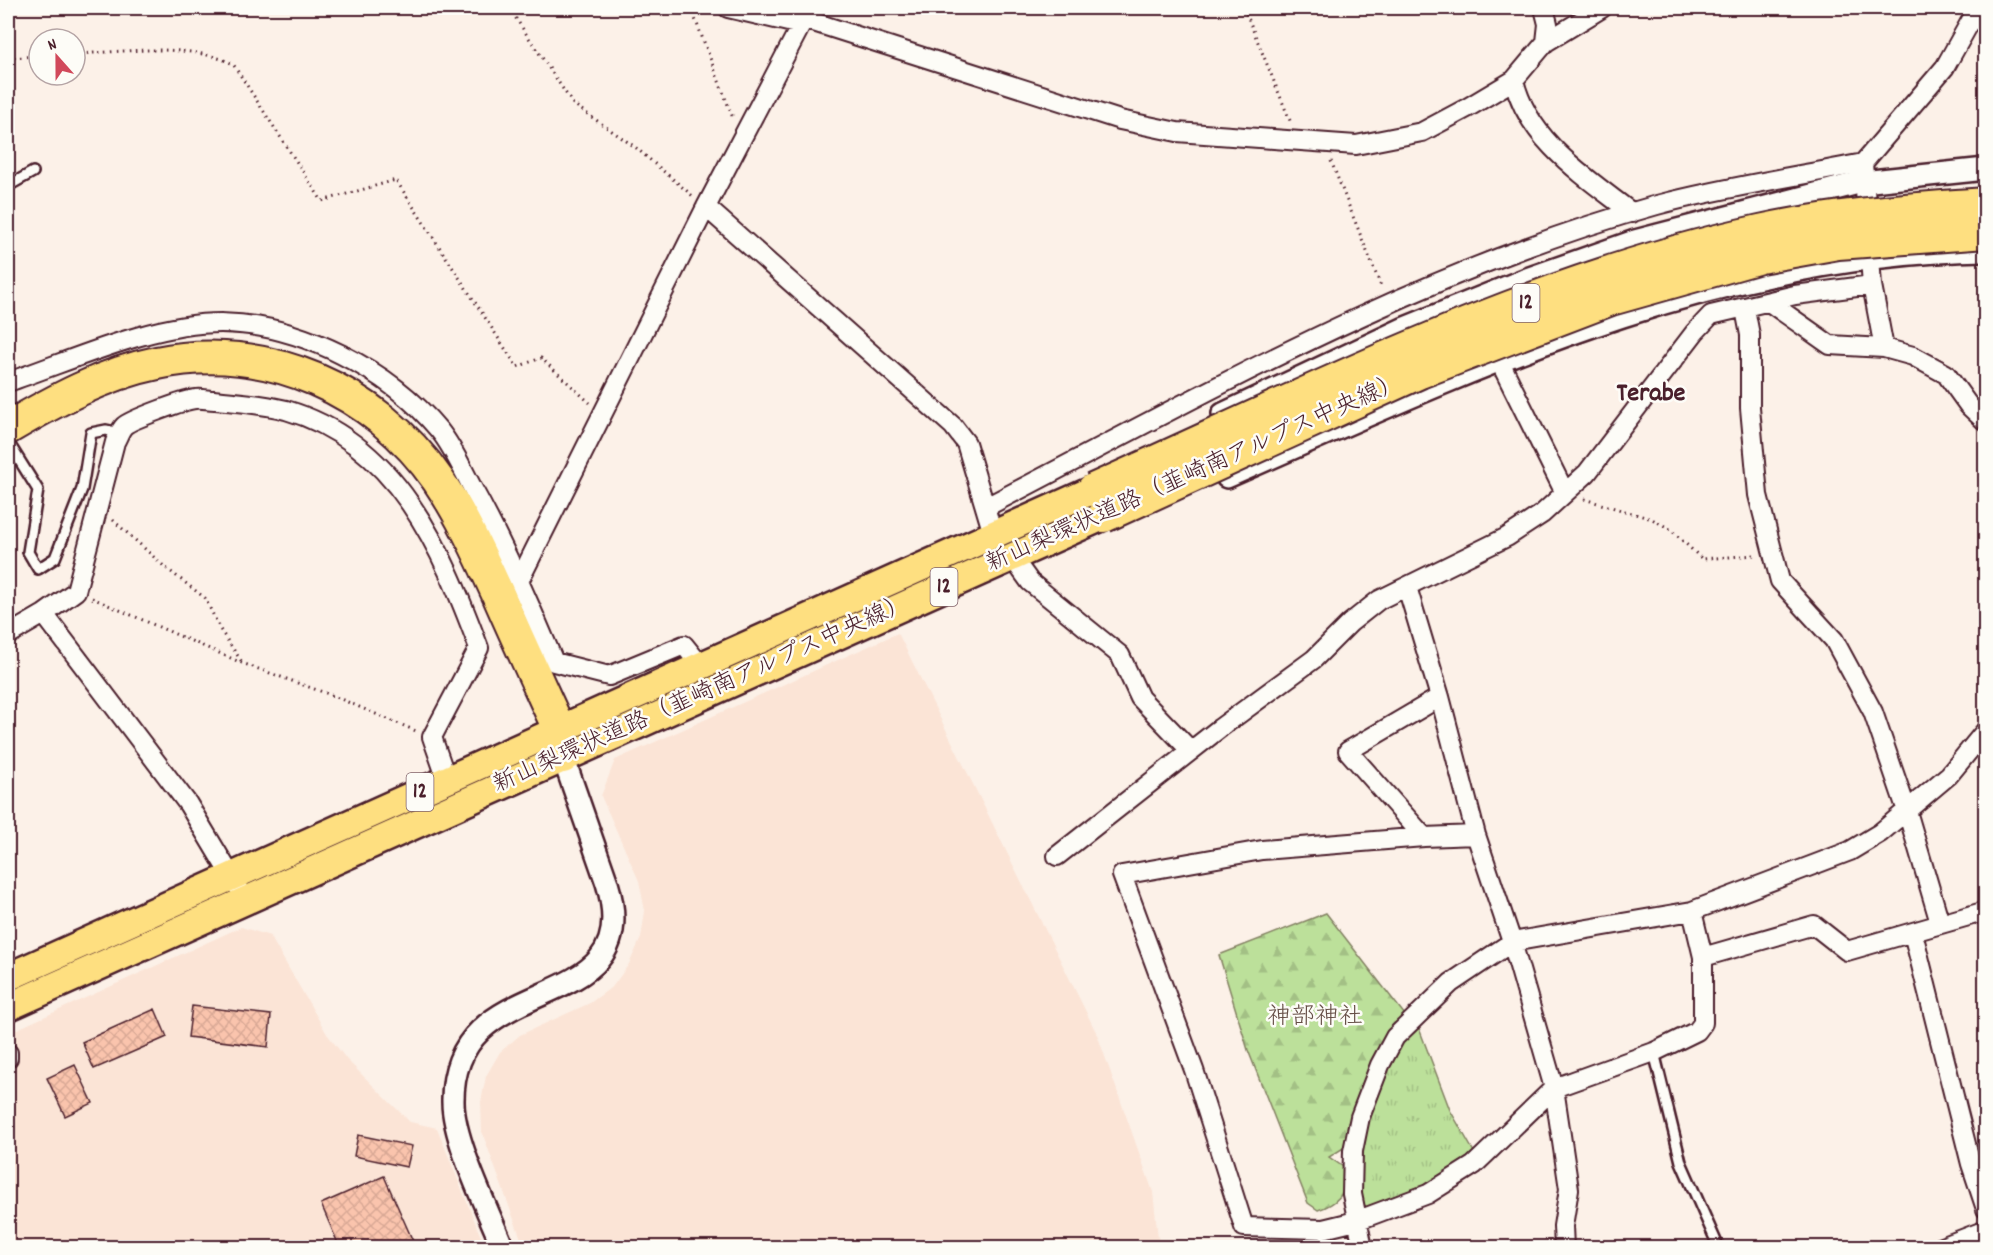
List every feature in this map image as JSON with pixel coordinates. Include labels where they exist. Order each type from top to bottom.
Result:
[{"type":"highway","name":"新山梨環状道路（韮崎南アルプス中央線）","points":[[1098,503],[1410,348],[1605,274],[1760,231],[1858,215],[1986,204]]},
{"type":"highway","name":"新山梨環状道路（韮崎南アルプス中央線）","points":[[1098,503],[1519,332],[1611,299],[1696,273],[1794,250],[1882,238],[1986,232]]},
{"type":"highway","points":[[8,441],[73,392],[117,374],[158,362],[194,358],[261,363],[301,373],[335,387],[362,403],[388,423],[411,446],[437,479],[464,521],[555,740]]},
{"type":"main road","name":"新山梨環状道路（韮崎南アルプス中央線）","points":[[8,1006],[247,900],[701,666],[832,606],[1098,503]]},
{"type":"main road","name":"新山梨環状道路（韮崎南アルプス中央線）","points":[[8,977],[447,780],[785,658],[1098,503]]},
{"type":"street","points":[[728,8],[805,17],[1120,120],[1178,132],[1356,144],[1422,132],[1514,80],[1546,42],[1602,8]]},
{"type":"street","points":[[1544,8],[1548,24],[1546,42]]},
{"type":"street","points":[[988,517],[1089,477],[1405,328],[1524,280],[1635,241],[1862,173],[1945,67],[1978,8]]},
{"type":"street","points":[[520,579],[706,207],[805,17]]},
{"type":"street","points":[[1514,80],[1518,99],[1560,156],[1632,213]]},
{"type":"street","points":[[832,606],[1318,335],[1475,267],[1632,213],[1731,189],[1862,173],[1986,169]]},
{"type":"street","points":[[1862,173],[1872,285],[1884,348]]},
{"type":"street","points":[[706,207],[953,426],[966,443],[988,517]]},
{"type":"street","points":[[785,658],[1119,524],[1406,398],[1590,326],[1681,296],[1773,273],[1869,258],[1986,250]]},
{"type":"street","points":[[1057,856],[1191,751],[1314,659],[1350,623],[1379,600],[1507,537],[1542,514],[1587,473],[1695,332],[1711,315],[1745,309],[1796,295],[1872,285]]},
{"type":"street","points":[[1769,302],[1830,345],[1884,348],[1913,356],[1946,374],[1969,406],[1986,422]]},
{"type":"street","points":[[1745,309],[1750,335],[1750,408],[1758,495],[1780,581],[1834,640],[1873,712],[1907,811],[1940,923]]},
{"type":"street","points":[[8,382],[168,330],[220,323],[259,328],[298,337],[334,352],[373,374],[413,403],[440,432],[503,543],[554,662],[609,676],[684,645],[701,666]]},
{"type":"street","points":[[1499,360],[1565,493]]},
{"type":"street","points":[[8,635],[44,614],[76,591],[115,442],[125,424],[194,399],[229,401],[286,410],[317,422],[370,456],[399,486],[421,522],[460,597],[479,648],[432,737],[447,780]]},
{"type":"street","points":[[1017,564],[1030,582],[1120,655],[1140,698],[1191,751]]},
{"type":"street","points":[[1407,587],[1440,697],[1476,836],[1512,942],[1554,1088],[1569,1189],[1563,1226],[1564,1248]]},
{"type":"street","points":[[44,614],[188,804],[247,900]]},
{"type":"street","points":[[1424,837],[1348,751],[1440,697]]},
{"type":"street","points":[[1364,1248],[1356,1221],[1352,1194],[1353,1151],[1360,1117],[1380,1065],[1395,1037],[1451,983],[1512,942],[1692,910],[1850,851],[1880,833],[1949,775],[1986,730]]},
{"type":"street","points":[[503,1248],[457,1130],[453,1104],[454,1083],[460,1059],[485,1025],[502,1012],[589,971],[602,956],[610,941],[615,922],[610,892],[555,740]]},
{"type":"street","points":[[1476,836],[1424,837],[1262,850],[1122,875],[1194,1070],[1244,1227],[1323,1229],[1356,1221],[1428,1194],[1474,1166],[1554,1088],[1654,1052],[1697,1031],[1703,1023],[1703,957],[1692,910]]},
{"type":"street","points":[[1703,957],[1814,925],[1847,951],[1986,911]]},
{"type":"street","points":[[1913,933],[1971,1164],[1986,1209]]},
{"type":"street","points":[[8,1053],[8,1058]]},
{"type":"street","points":[[1939,1248],[1986,1230]]},
{"type":"lane","points":[[8,186],[33,172]]},
{"type":"lane","points":[[8,441],[38,490],[28,552],[38,569],[55,558],[82,489],[91,433],[106,430],[120,434]]},
{"type":"lane","points":[[1654,1052],[1681,1162],[1719,1248]]},
{"type":"path","points":[[509,8],[573,104],[635,147],[706,207]]},
{"type":"path","points":[[691,8],[741,140]]},
{"type":"path","points":[[1244,8],[1299,141]]},
{"type":"path","points":[[87,53],[160,50],[218,56],[233,64],[322,201],[396,180],[517,367],[541,358],[602,415]]},
{"type":"path","points":[[8,58],[27,57]]},
{"type":"path","points":[[1324,143],[1389,304]]},
{"type":"path","points":[[1565,493],[1652,519],[1670,529],[1702,559],[1772,554]]},
{"type":"path","points":[[99,507],[166,568],[205,598],[221,631],[243,663]]},
{"type":"path","points":[[76,591],[243,663],[331,695],[432,737]]},
{"type":"shaded area","points":[[898,633],[1097,1034],[1153,1192],[1159,1247],[524,1247],[482,1132],[481,1102],[486,1076],[500,1052],[520,1035],[590,1003],[613,986],[629,964],[641,938],[645,911],[639,881],[601,796],[615,760]]},
{"type":"shaded area","points":[[241,927],[270,936],[327,1034],[347,1060],[410,1122],[437,1128],[485,1247],[8,1248],[8,1082],[18,1055],[13,1031]]},
{"type":"green space","name":"神部神社","points":[[1326,913],[1405,1015],[1348,1123],[1345,1147],[1329,1157],[1352,1173],[1349,1180],[1336,1200],[1318,1210],[1308,1203],[1248,1050],[1219,955]]},
{"type":"green space","points":[[1417,1023],[1450,1110],[1479,1161],[1356,1221],[1352,1188],[1380,1065]]},
{"type":"building","points":[[192,1006],[271,1015],[268,1047],[188,1037]]},
{"type":"building","points":[[155,1009],[167,1037],[94,1069],[82,1042]]},
{"type":"building","points":[[75,1065],[93,1103],[65,1116],[47,1078]]},
{"type":"building","points":[[358,1135],[412,1146],[407,1167],[354,1156]]},
{"type":"building","points":[[384,1176],[416,1248],[340,1248],[321,1204]]},
{"type":"district","name":"Terabe","points":[[1651,394]]}]
